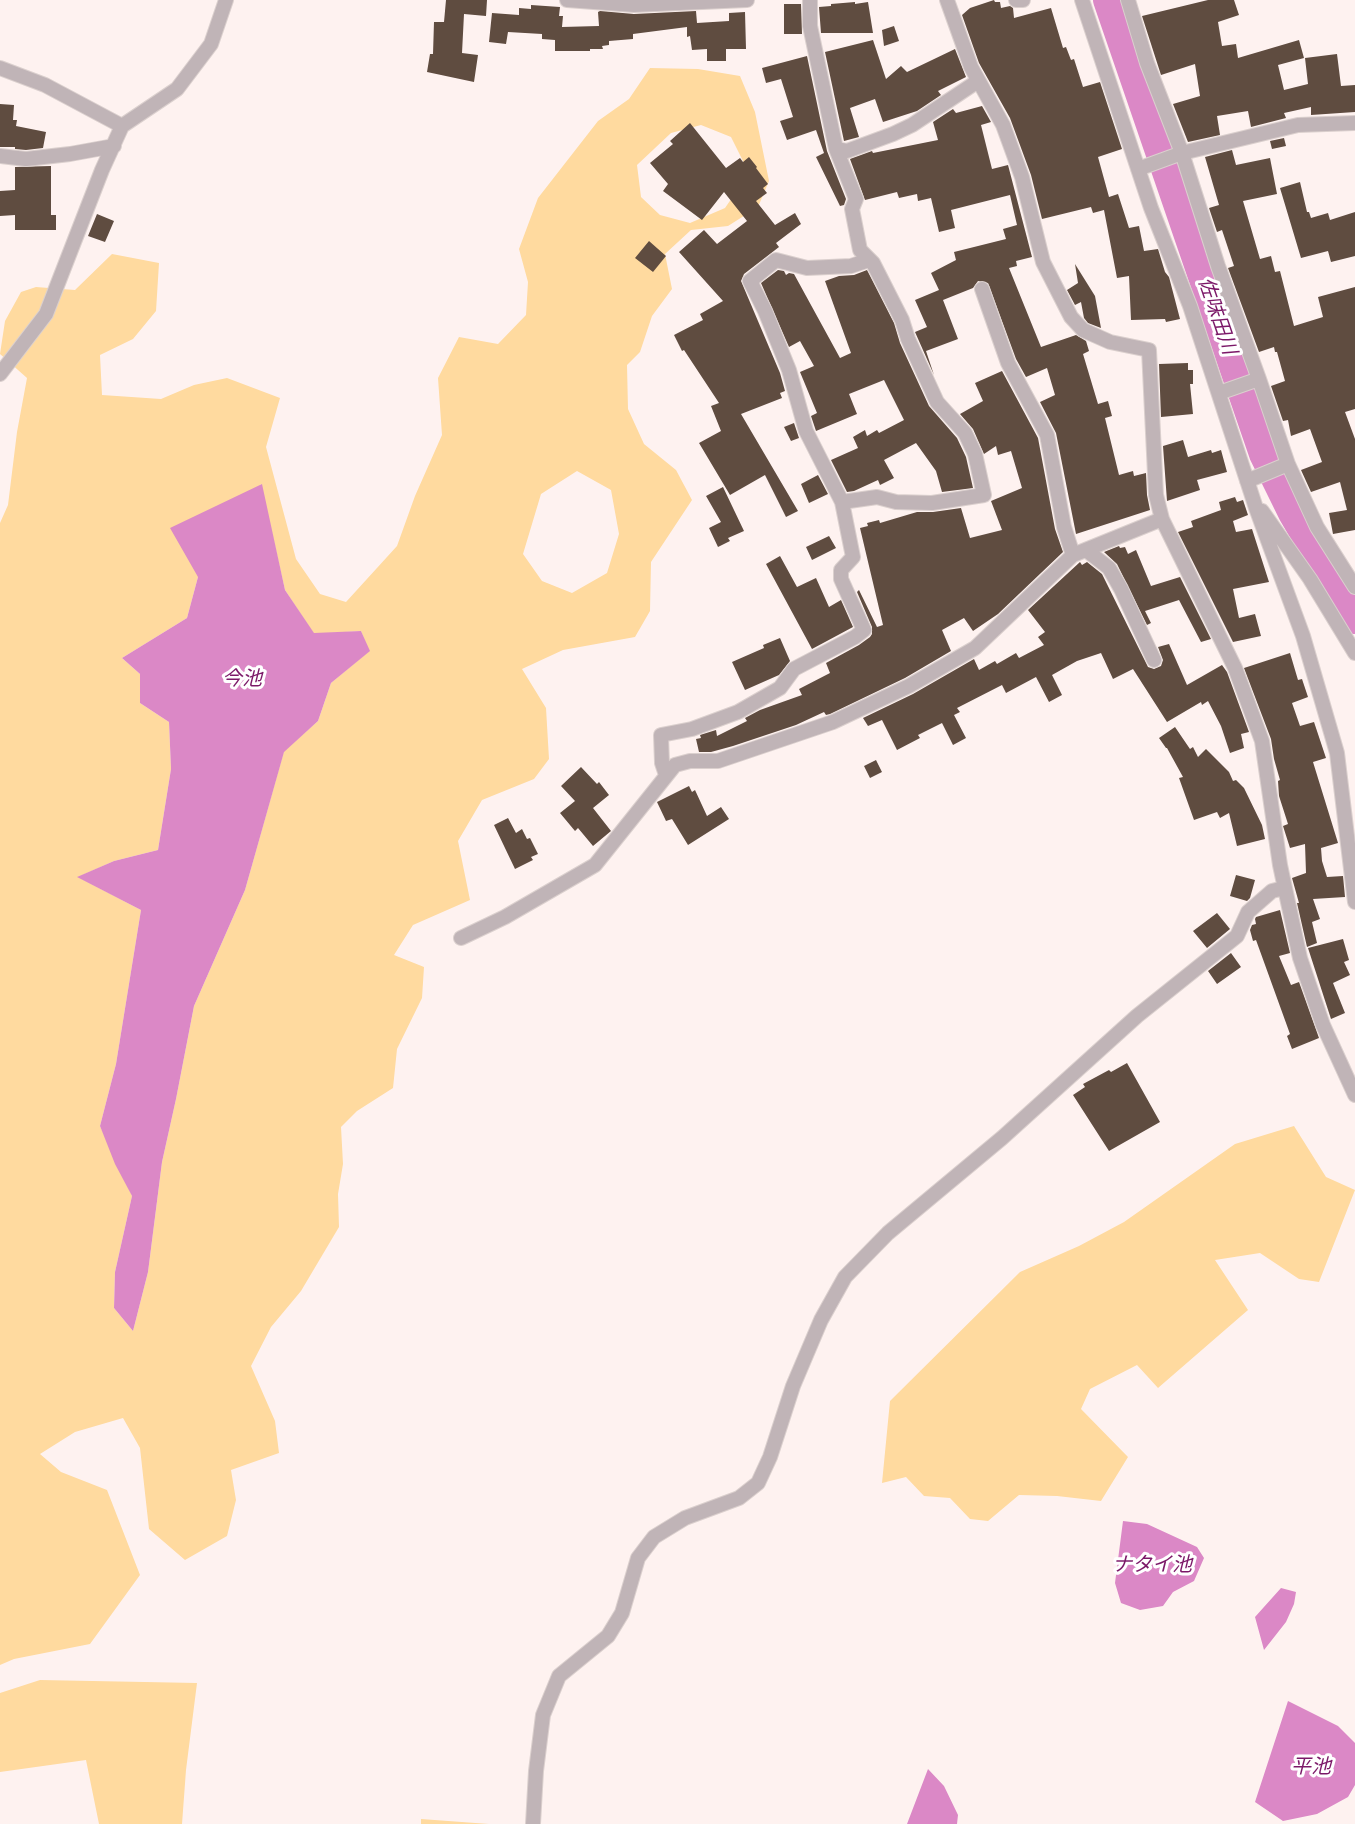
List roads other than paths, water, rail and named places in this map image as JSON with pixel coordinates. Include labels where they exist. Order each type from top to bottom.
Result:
[{"type":"street","points":[[0,374],[46,314],[102,170],[122,126],[177,89],[211,44],[226,0]]},
{"type":"street","points":[[567,0],[634,5],[747,0]]},
{"type":"street","points":[[810,0],[810,26],[836,149],[856,199],[852,209],[860,250],[873,263],[902,320],[937,402],[965,433],[975,454],[984,495],[932,503],[896,502],[878,497],[842,502]]},
{"type":"street","points":[[947,0],[978,81],[1003,125],[1022,177],[1043,262],[1071,317],[1083,330],[1110,342],[1149,350],[1156,495],[1162,519],[1235,668],[1262,741],[1284,888],[1300,958],[1323,1025],[1355,1095]]},
{"type":"street","points":[[1016,0],[1023,0]]},
{"type":"street","points":[[1082,0],[1142,168],[1151,208],[1221,393],[1251,480],[1252,497],[1303,636],[1337,753],[1355,902]]},
{"type":"street","points":[[1128,0],[1147,63],[1286,465],[1317,527],[1355,587]]},
{"type":"street","points":[[0,68],[45,85],[122,126]]},
{"type":"street","points":[[836,149],[847,151],[912,125],[978,81]]},
{"type":"street","points":[[1142,168],[1180,153],[1298,125],[1355,123]]},
{"type":"street","points":[[0,156],[26,159],[114,146]]},
{"type":"street","points":[[666,775],[662,763],[661,735],[692,729],[738,712],[780,688],[794,669],[855,638],[864,630],[841,579],[841,570],[853,557],[842,502],[806,432],[789,370],[750,281],[776,260],[807,268],[851,266],[868,260]]},
{"type":"street","points":[[982,289],[1008,363],[1047,435],[1064,527],[1080,553],[1109,568],[1154,660]]},
{"type":"street","points":[[1221,393],[1257,380]]},
{"type":"street","points":[[1251,480],[1286,465]]},
{"type":"street","points":[[1252,497],[1310,579],[1355,653]]},
{"type":"street","points":[[461,938],[505,917],[595,865],[675,765],[690,761],[718,761],[833,722],[909,687],[975,648],[1080,553],[1162,519]]},
{"type":"street","points":[[533,1824],[536,1771],[543,1715],[559,1676],[608,1636],[622,1613],[638,1558],[654,1537],[685,1518],[739,1498],[758,1482],[770,1457],[798,1375],[821,1320],[845,1277],[888,1233],[1002,1138],[1137,1016],[1237,936],[1248,912],[1272,891],[1284,888]]},
{"type":"water","name":"今池","points":[[262,484],[285,590],[314,633],[361,631],[370,651],[331,683],[318,721],[284,752],[245,890],[194,1006],[162,1162],[148,1272],[133,1331],[114,1308],[115,1272],[132,1196],[115,1164],[100,1126],[116,1064],[141,910],[77,877],[114,861],[158,850],[171,769],[169,722],[140,703],[140,674],[122,658],[187,618],[198,577],[170,528]]},
{"type":"water","name":"ナタイ池","points":[[1123,1521],[1147,1524],[1197,1547],[1204,1558],[1194,1581],[1173,1592],[1163,1606],[1140,1610],[1121,1603],[1115,1583]]},
{"type":"water","points":[[1281,1588],[1296,1592],[1294,1604],[1286,1622],[1264,1650],[1255,1617]]},
{"type":"water","name":"平池","points":[[1288,1701],[1338,1726],[1355,1743],[1355,1785],[1348,1797],[1317,1814],[1283,1821],[1255,1802]]},
{"type":"water","points":[[928,1769],[944,1786],[958,1815],[957,1824],[907,1824]]},
{"type":"waterway","name":"佐味田川","points":[[1108,0],[1264,454],[1293,513],[1355,619]]}]
